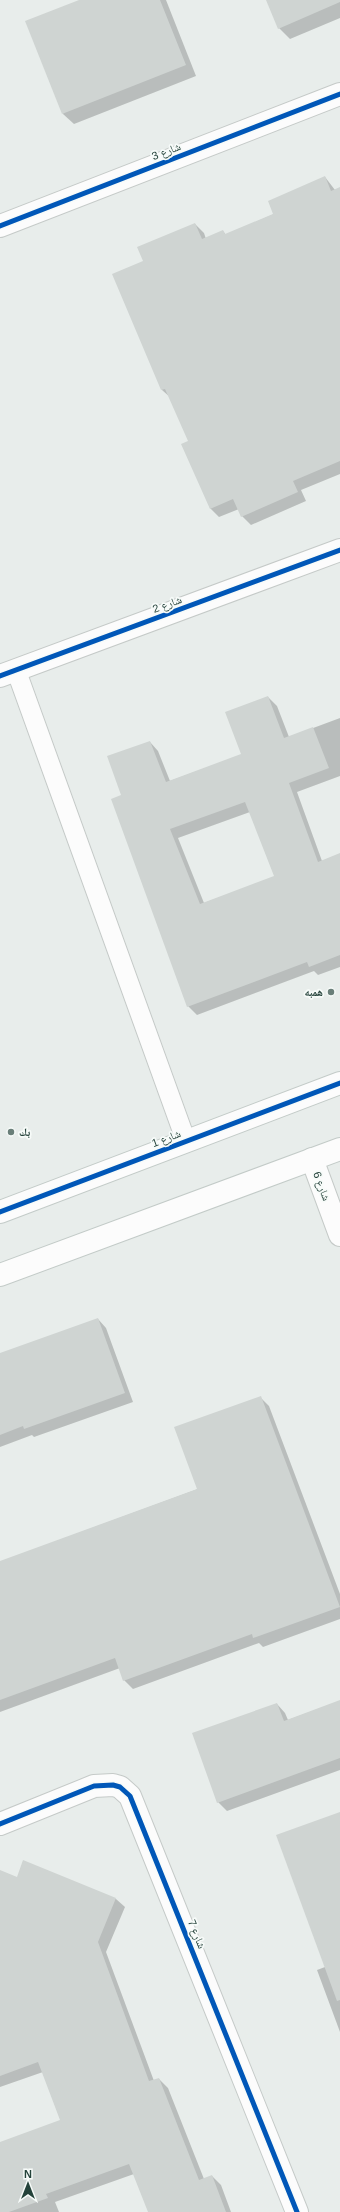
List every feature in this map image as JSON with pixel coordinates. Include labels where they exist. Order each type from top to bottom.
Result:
[{"type":"street","name":"شارع 3","points":[[0,226],[340,94]]},
{"type":"street","name":"شارع 2","points":[[8,673],[340,550]]},
{"type":"street","name":"شارع 1","points":[[0,1212],[340,1083]]},
{"type":"street","points":[[0,1275],[340,1149]]},
{"type":"street","name":"شارع 6","points":[[312,1159],[340,1235]]},
{"type":"street","name":"شارع 7","points":[[0,1824],[94,1786],[106,1784],[120,1787],[130,1796],[297,2212]]},
{"type":"lane","points":[[8,673],[186,1141]]},
{"type":"building","points":[[79,0],[160,0],[186,65],[62,114],[25,21]]},
{"type":"building","points":[[266,0],[340,0],[340,2],[278,29]]},
{"type":"building","points":[[325,176],[331,191],[340,187],[340,461],[293,481],[298,492],[241,517],[233,499],[210,509],[181,444],[188,441],[165,389],[161,390],[112,274],[143,261],[137,247],[195,223],[202,239],[223,230],[225,234],[273,214],[268,201]]},
{"type":"building","points":[[268,696],[284,738],[313,727],[329,768],[289,783],[318,862],[340,853],[340,955],[309,967],[307,962],[187,1007],[111,799],[121,795],[107,756],[150,741],[166,782],[241,754],[225,712]],"holes":[[[245,802],[274,876],[200,904],[170,829]]]},
{"type":"building","points":[[98,1318],[125,1393],[24,1429],[23,1426],[0,1435],[0,1353]]},
{"type":"building","points":[[261,1396],[340,1607],[253,1638],[252,1634],[123,1681],[115,1658],[0,1700],[0,1561],[197,1489],[174,1427]]},
{"type":"building","points":[[340,1700],[340,1758],[217,1803],[192,1733],[277,1703],[284,1721]]},
{"type":"building","points":[[340,1812],[340,2000],[337,2001],[276,1835]]},
{"type":"building","points":[[23,1860],[116,1898],[98,1942],[149,2081],[159,2078],[199,2180],[212,2175],[226,2212],[148,2212],[129,2164],[46,2194],[48,2198],[9,2212],[0,2212],[0,2142],[60,2120],[38,2062],[0,2076],[0,1870],[17,1877]]},
{"type":"cycle path","points":[[0,226],[340,94]]},
{"type":"cycle path","points":[[0,676],[340,550]]},
{"type":"cycle path","points":[[0,1212],[340,1083]]},
{"type":"cycle path","points":[[0,1824],[94,1786],[113,1785],[120,1787],[130,1796],[297,2212]]},
{"type":"place","name":"همبه","points":[[331,992]]},
{"type":"place","name":"بك","points":[[11,1132]]}]
